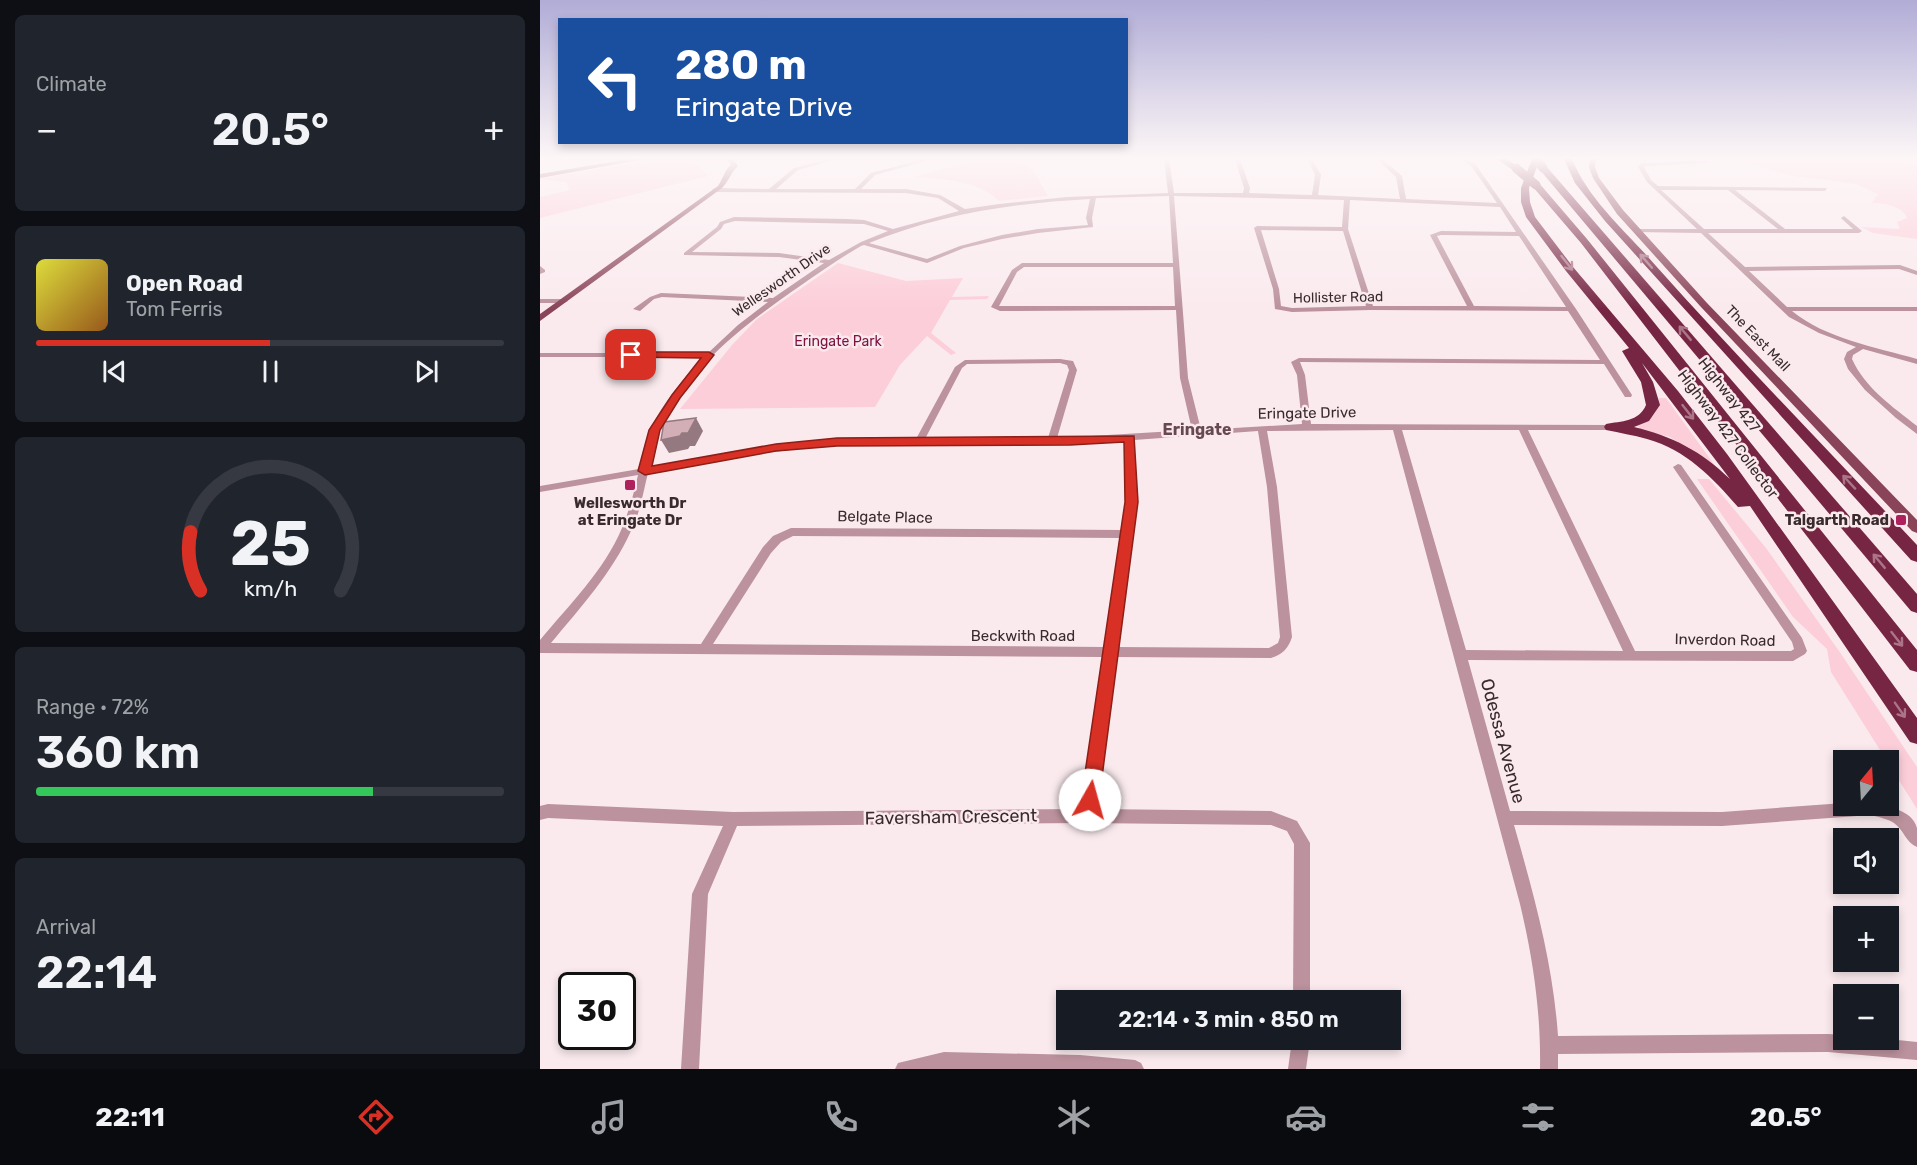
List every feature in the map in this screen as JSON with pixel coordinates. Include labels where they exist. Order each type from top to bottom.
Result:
[{"type":"highway","name":"Highway 427 Collector","points":[[1528,209],[1597,302],[1694,420],[1818,592],[1917,735]]},
{"type":"highway","name":"Highway 427","points":[[1556,209],[1917,664]]},
{"type":"highway","name":"Highway 427","points":[[1581,209],[1917,606]]},
{"type":"highway","points":[[1584,209],[1594,224]]},
{"type":"highway","points":[[1602,209],[1660,277],[1917,556]]},
{"type":"highway","points":[[1603,209],[1606,214]]},
{"type":"highway","points":[[1597,302],[1647,382],[1653,405],[1649,415],[1643,419],[1611,427]]},
{"type":"highway","points":[[1611,427],[1665,439],[1703,461],[1754,514],[1818,592]]},
{"type":"main road","points":[[540,318],[689,209]]},
{"type":"main road","name":"The East Mall","points":[[1617,209],[1917,528]]},
{"type":"street","points":[[960,209],[964,211]]},
{"type":"street","name":"Wellesworth Drive","points":[[540,648],[609,564],[628,525],[655,430],[675,397],[709,355],[758,310],[863,243],[894,231],[978,209]]},
{"type":"street","points":[[863,243],[918,260],[932,260],[962,247],[1002,237],[1045,230],[1088,227],[1090,226],[1091,209]]},
{"type":"street","points":[[1173,209],[1184,378],[1197,431]]},
{"type":"street","points":[[1346,209],[1345,229],[1370,308]]},
{"type":"street","points":[[1505,209],[1628,395]]},
{"type":"street","points":[[1679,209],[1804,323],[1862,346],[1917,362]]},
{"type":"street","points":[[1755,209],[1785,232]]},
{"type":"street","points":[[1636,231],[1858,231],[1844,218]]},
{"type":"street","points":[[830,262],[779,255],[686,254],[719,228],[722,223],[734,219],[847,221],[871,224],[894,231]]},
{"type":"street","name":"Hollister Road","points":[[1345,229],[1264,227],[1255,230],[1260,236],[1276,289],[1278,308],[1292,310],[1572,309]]},
{"type":"street","points":[[1471,308],[1433,235],[1441,233],[1521,234]]},
{"type":"street","points":[[1175,265],[1022,266],[1014,271],[995,307],[1000,309],[1179,308]]},
{"type":"street","points":[[1743,268],[1900,267],[1917,273]]},
{"type":"street","points":[[637,309],[652,297],[661,295],[774,300]]},
{"type":"street","points":[[540,301],[564,301]]},
{"type":"street","points":[[1786,309],[1917,309]]},
{"type":"street","points":[[1862,346],[1850,354],[1848,359],[1850,367],[1858,378],[1917,431]]},
{"type":"street","points":[[540,355],[709,355]]},
{"type":"street","points":[[1307,427],[1301,375],[1295,366],[1295,362],[1299,360],[1607,362]]},
{"type":"street","points":[[919,441],[959,367],[966,362],[1060,361],[1070,363],[1074,370],[1051,442]]},
{"type":"street","name":"Eringate Drive","points":[[540,489],[804,444],[919,441],[1051,442],[1129,438],[1197,431],[1307,427],[1611,427]]},
{"type":"street","name":"Odessa Avenue","points":[[1397,427],[1462,655],[1539,947],[1550,1044],[1549,1069]]},
{"type":"street","points":[[1522,427],[1631,654]]},
{"type":"street","name":"Beckwith Road","points":[[540,648],[1262,654],[1279,650],[1286,637],[1272,487],[1262,428]]},
{"type":"street","points":[[1086,816],[1132,486],[1129,438]]},
{"type":"street","name":"Inverdon Road","points":[[1462,655],[1792,656],[1801,651],[1798,641],[1678,467]]},
{"type":"street","name":"Belgate Place","points":[[704,649],[767,550],[777,539],[791,532],[1126,534]]},
{"type":"street","points":[[1505,818],[1722,819],[1871,808],[1897,816],[1907,825],[1917,840]]},
{"type":"street","name":"Faversham Crescent","points":[[540,813],[548,811],[733,819],[1086,816],[1271,818],[1292,825],[1302,843],[1302,990]]},
{"type":"street","points":[[690,1069],[700,894],[733,819]]},
{"type":"street","points":[[1550,1044],[1828,1043],[1917,1051]]},
{"type":"street","points":[[1297,1069],[1300,1050]]},
{"type":"street","points":[[904,1069],[944,1061],[1080,1064],[1135,1069]]},
{"type":"green space","points":[[540,209],[576,209],[540,218]]},
{"type":"green space","points":[[1898,209],[1917,209],[1917,239],[1873,233],[1861,227],[1900,229],[1897,222],[1907,218]]},
{"type":"green space","name":"Eringate Park","points":[[838,263],[906,281],[963,278],[952,297],[989,296],[987,299],[950,300],[931,333],[956,353],[951,355],[927,336],[900,365],[875,407],[680,409],[732,345],[757,319]]},
{"type":"green space","points":[[1659,398],[1666,398],[1716,467],[1670,437],[1641,430],[1637,425],[1653,415]]},
{"type":"green space","points":[[1697,479],[1709,479],[1766,548],[1917,767],[1917,809],[1899,780],[1899,750],[1880,750],[1831,672],[1827,649],[1793,617]]},
{"type":"building","points":[[696,418],[688,433],[661,440],[664,422]]},
{"type":"place","name":"Wellesworth Dr at Eringate Dr","points":[[630,485]]},
{"type":"place","name":"Talgarth Road","points":[[1901,520]]},
{"type":"district","name":"Eringate","points":[[1197,429]]},
{"type":"route","points":[[631,355],[709,355],[665,411],[655,430],[645,471],[804,444],[855,441],[1070,441],[1129,438],[1131,502],[1090,800]]}]
